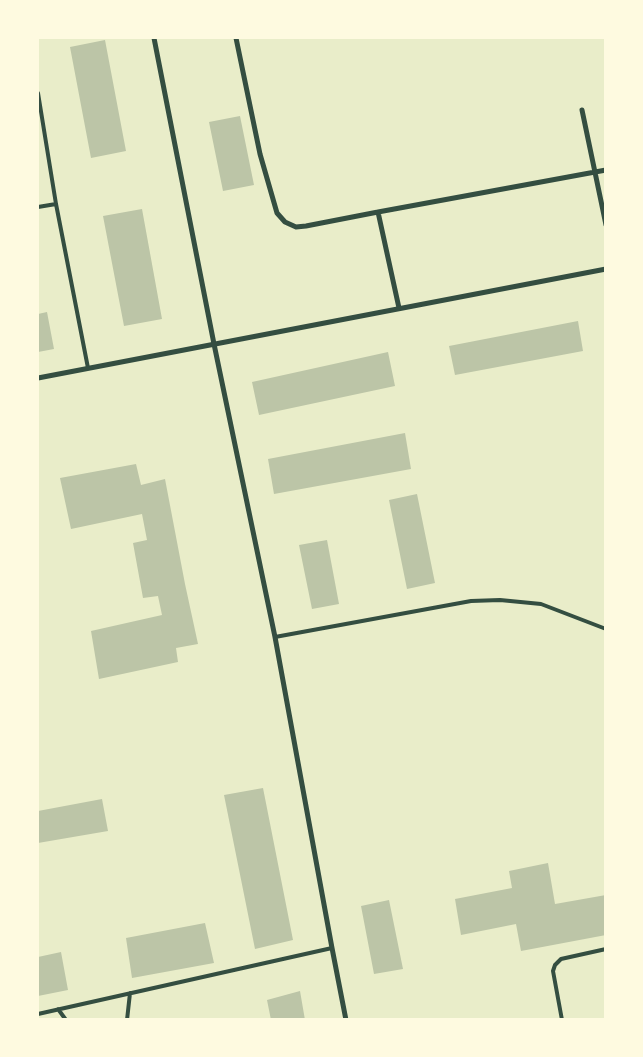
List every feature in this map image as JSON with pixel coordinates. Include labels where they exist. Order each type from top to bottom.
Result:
[{"type":"street","points":[[154,38],[214,344],[275,637],[346,1020]]},
{"type":"street","points":[[236,38],[260,154],[277,214],[285,222],[296,227],[606,170]]},
{"type":"street","points":[[582,110],[606,225]]},
{"type":"street","points":[[378,212],[399,308]]},
{"type":"street","points":[[38,378],[606,269]]},
{"type":"lane","points":[[38,93],[56,204],[88,368]]},
{"type":"lane","points":[[38,207],[56,204]]},
{"type":"lane","points":[[275,637],[471,602],[500,600],[541,604],[606,629]]},
{"type":"lane","points":[[38,1014],[332,948]]},
{"type":"lane","points":[[562,1020],[553,971],[555,965],[561,959],[606,949]]},
{"type":"lane","points":[[127,1020],[130,993]]},
{"type":"lane","points":[[58,1009],[66,1020]]},
{"type":"building","points":[[105,40],[126,151],[91,158],[70,47]]},
{"type":"building","points":[[240,116],[254,185],[223,191],[209,122]]},
{"type":"building","points":[[142,209],[162,319],[124,326],[103,216]]},
{"type":"building","points":[[47,312],[54,349],[38,352],[38,314]]},
{"type":"building","points":[[578,321],[583,351],[455,375],[449,346]]},
{"type":"building","points":[[388,352],[395,386],[259,415],[252,382]]},
{"type":"building","points":[[405,433],[411,469],[274,494],[268,459]]},
{"type":"building","points":[[136,464],[141,485],[165,479],[198,644],[176,648],[178,662],[99,679],[91,631],[162,615],[158,596],[143,598],[133,543],[147,540],[142,514],[71,529],[60,478]]},
{"type":"building","points":[[417,494],[435,583],[407,589],[389,500]]},
{"type":"building","points":[[327,540],[339,604],[312,609],[299,545]]},
{"type":"building","points":[[263,788],[293,940],[255,949],[224,795]]},
{"type":"building","points":[[102,799],[108,831],[38,843],[38,811]]},
{"type":"building","points":[[548,863],[555,904],[606,895],[606,935],[521,951],[516,924],[461,935],[455,899],[512,888],[509,871]]},
{"type":"building","points":[[389,900],[403,969],[374,974],[361,906]]},
{"type":"building","points":[[205,923],[214,963],[132,978],[126,938]]},
{"type":"building","points":[[61,952],[68,990],[38,996],[38,957]]},
{"type":"building","points":[[300,991],[305,1020],[271,1020],[267,1000]]}]
